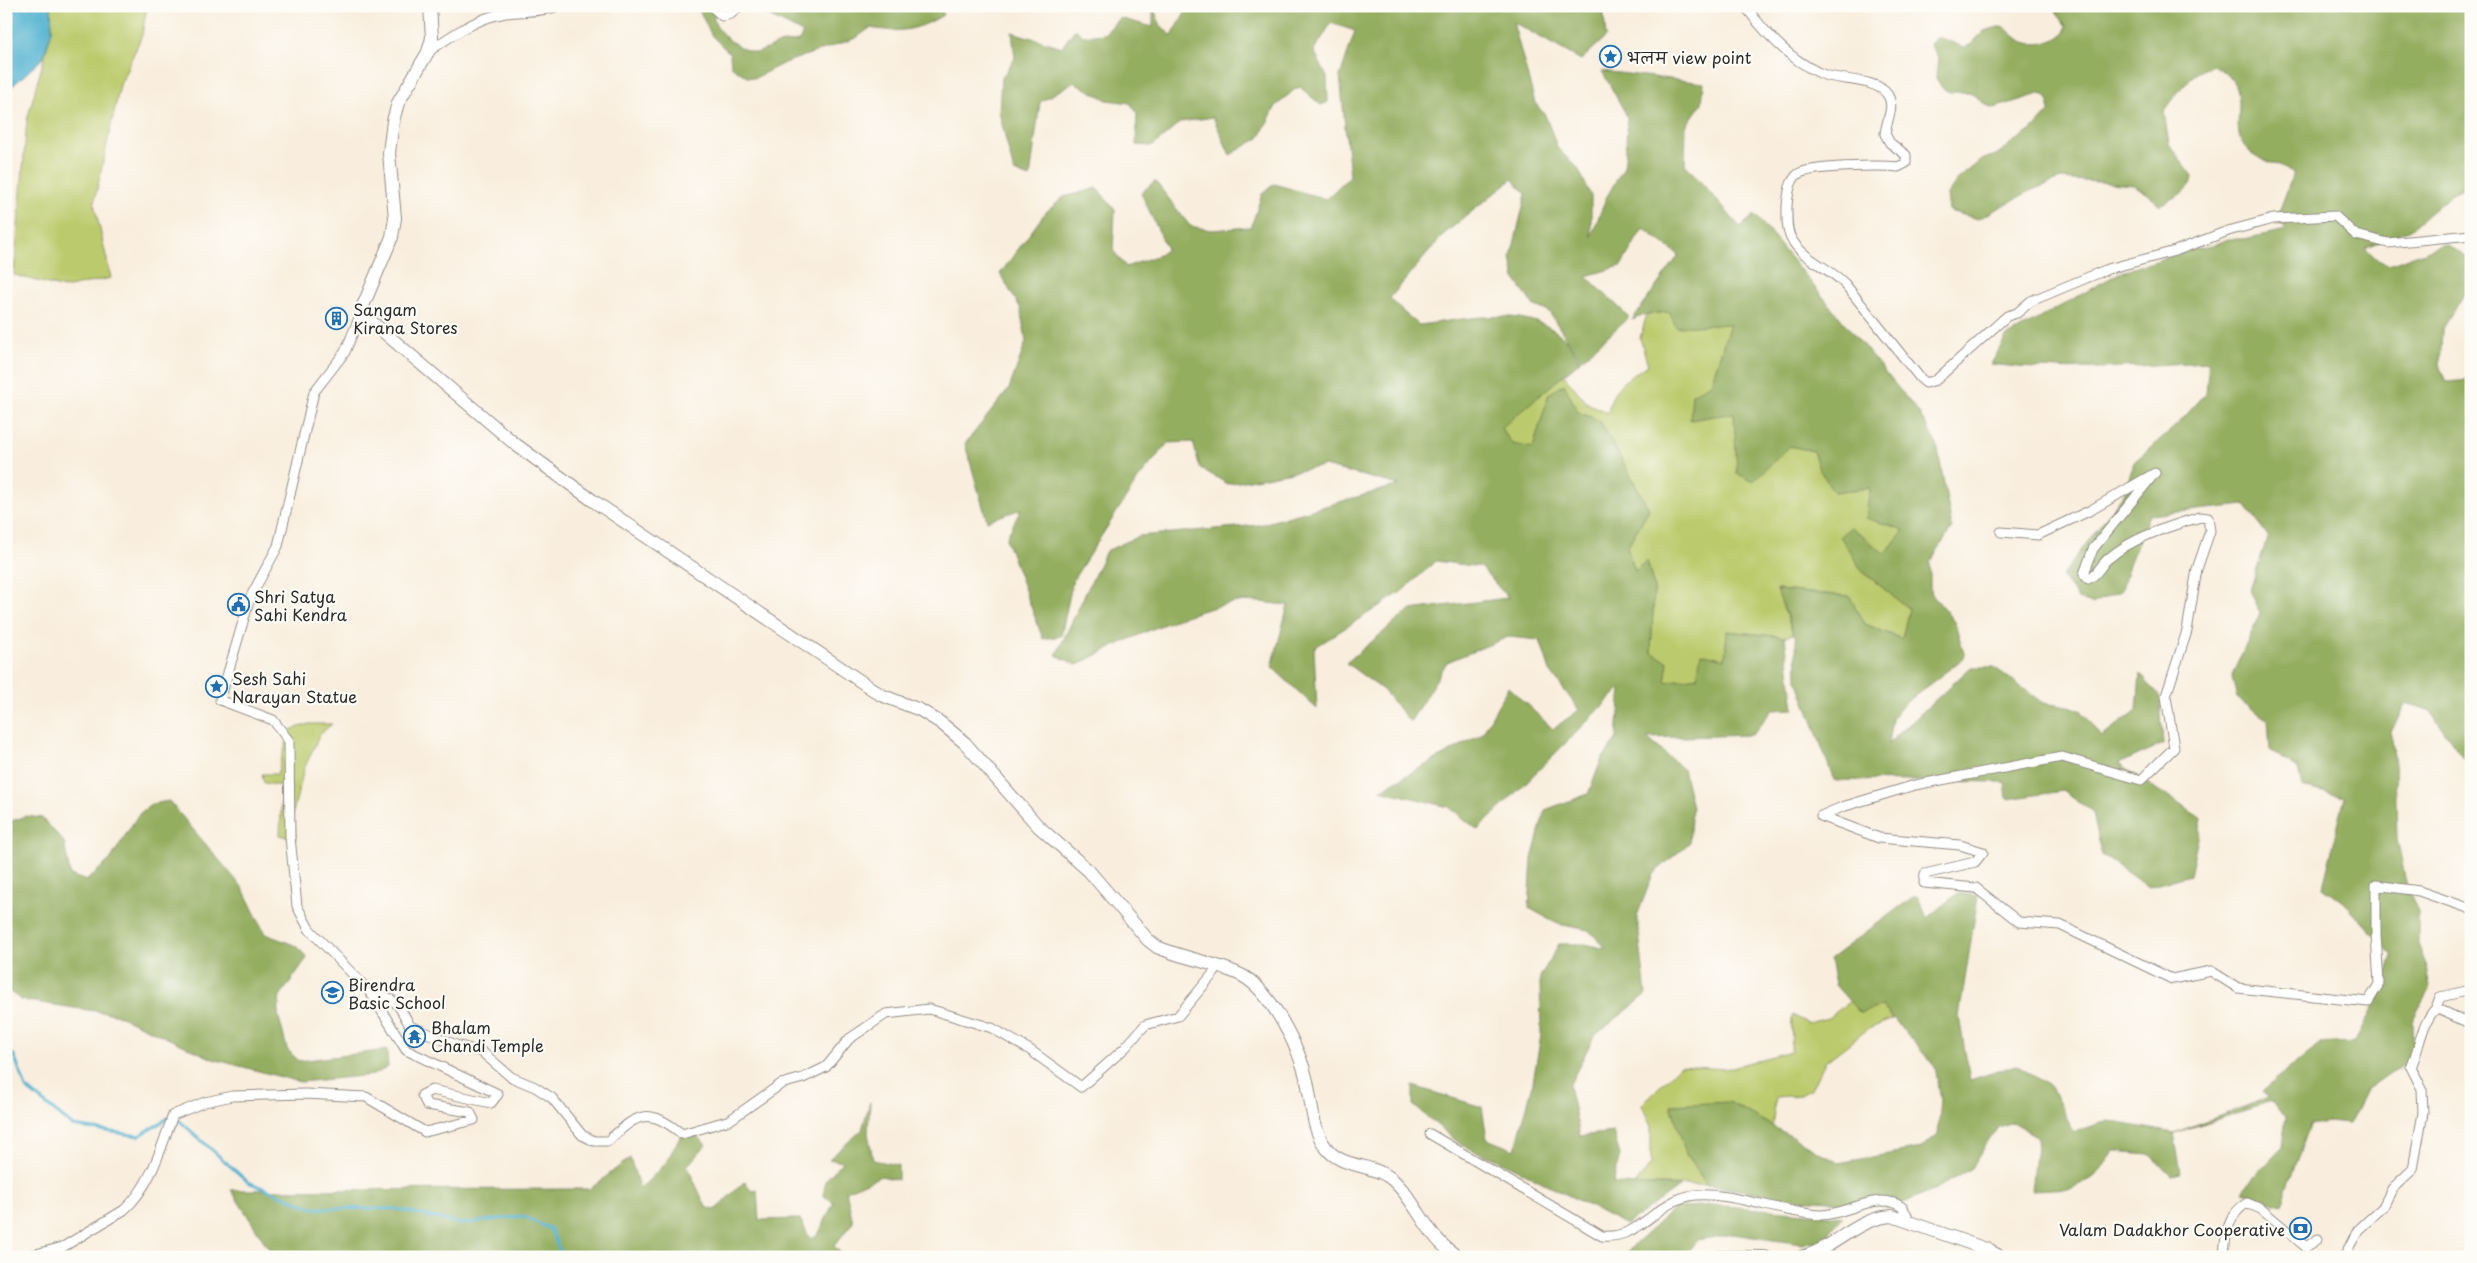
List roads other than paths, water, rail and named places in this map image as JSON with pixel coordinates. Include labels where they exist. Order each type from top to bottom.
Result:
[{"type":"main road","points":[[430,6],[432,38],[428,52],[398,102],[393,121],[389,153],[395,218],[394,228],[362,311],[369,322],[515,444],[584,495],[881,695],[920,710],[941,723],[965,742],[1038,826],[1089,871],[1148,940],[1165,950],[1247,979],[1273,1006],[1294,1047],[1307,1079],[1318,1132],[1329,1151],[1337,1158],[1374,1168],[1386,1174],[1404,1192],[1444,1248],[1459,1257]]},
{"type":"main road","points":[[1801,1257],[1823,1249],[1854,1228],[1872,1219],[1892,1216],[1906,1219],[1986,1249],[2001,1257]]},
{"type":"main road","points":[[1721,1257],[1765,1257]]},
{"type":"street","points":[[428,52],[470,26],[500,14],[549,10],[558,6]]},
{"type":"street","points":[[711,6],[722,16],[731,14],[740,6]]},
{"type":"street","points":[[1745,6],[1769,35],[1804,63],[1822,74],[1874,86],[1885,92],[1890,100],[1885,134],[1890,143],[1906,155],[1906,163],[1898,167],[1841,168],[1808,171],[1799,174],[1790,190],[1788,227],[1797,246],[1833,272],[1845,284],[1926,383],[1932,382],[1946,374],[2007,316],[2017,313],[2031,301],[2108,269],[2175,251],[2228,231],[2273,219],[2335,216],[2356,235],[2388,244],[2471,235]]},
{"type":"street","points":[[24,1257],[63,1246],[124,1210],[132,1203],[158,1160],[173,1115],[205,1102],[232,1096],[278,1095],[366,1098],[425,1132],[474,1120],[470,1112],[427,1105],[422,1095],[432,1090],[491,1103],[498,1094],[406,1050],[370,992],[310,929],[298,906],[290,837],[289,741],[273,720],[220,700],[250,598],[278,546],[314,392],[345,352],[362,311]]},
{"type":"street","points":[[2001,532],[2038,535],[2091,510],[2155,473],[2093,549],[2084,574],[2088,579],[2093,576],[2108,558],[2149,534],[2200,517],[2208,518],[2210,531],[2196,569],[2187,631],[2166,696],[2174,748],[2141,780],[2062,757],[1915,785],[1842,807],[1821,816],[1879,838],[1960,845],[1983,852],[1975,862],[1925,874],[1924,883],[1976,888],[2019,922],[2060,925],[2172,979],[2212,971],[2238,988],[2368,1002],[2379,984],[2376,935],[2376,885],[2419,891],[2471,909]]},
{"type":"street","points":[[370,992],[384,995],[398,1002],[410,1026],[456,1045],[482,1052],[511,1077],[535,1087],[552,1098],[582,1135],[594,1141],[608,1141],[630,1121],[649,1116],[665,1121],[682,1134],[730,1120],[781,1084],[803,1078],[826,1068],[849,1039],[886,1014],[929,1010],[992,1028],[1038,1055],[1081,1087],[1125,1048],[1145,1025],[1178,1016],[1218,968]]},
{"type":"street","points":[[2345,1254],[2358,1230],[2383,1207],[2392,1189],[2414,1169],[2423,1113],[2422,1089],[2411,1067],[2418,1053],[2429,1016],[2436,1008],[2440,997],[2471,990]]},
{"type":"street","points":[[2436,1008],[2471,1024]]},
{"type":"street","points":[[1430,1134],[1602,1236],[1612,1237],[1624,1234],[1636,1228],[1666,1204],[1692,1196],[1716,1197],[1822,1215],[1861,1204],[1889,1202],[1902,1207],[1907,1215],[1906,1219]]},
{"type":"street","points":[[2224,1257],[2224,1239],[2235,1210],[2247,1203],[2261,1209],[2306,1246],[2318,1239]]},
{"type":"water","points":[[6,6],[51,6],[52,30],[43,58],[6,92]]},
{"type":"waterway","points":[[6,1053],[14,1055],[26,1088],[73,1126],[139,1136],[173,1115],[248,1182],[313,1208],[397,1209],[461,1224],[523,1216],[550,1229],[563,1257]]},
{"type":"place","name":"भलम view point","points":[[1611,57]]},
{"type":"place","name":"Sangam Kirana Stores","points":[[337,318]]},
{"type":"place","name":"Shri Satya Sahi Kendra","points":[[238,605]]},
{"type":"place","name":"Sesh Sahi Narayan Statue","points":[[216,687]]},
{"type":"place","name":"Birendra Basic School","points":[[332,993]]},
{"type":"place","name":"Bhalam Chandi Temple","points":[[415,1036]]},
{"type":"place","name":"Valam Dadakhor Cooperative","points":[[2301,1229]]}]
